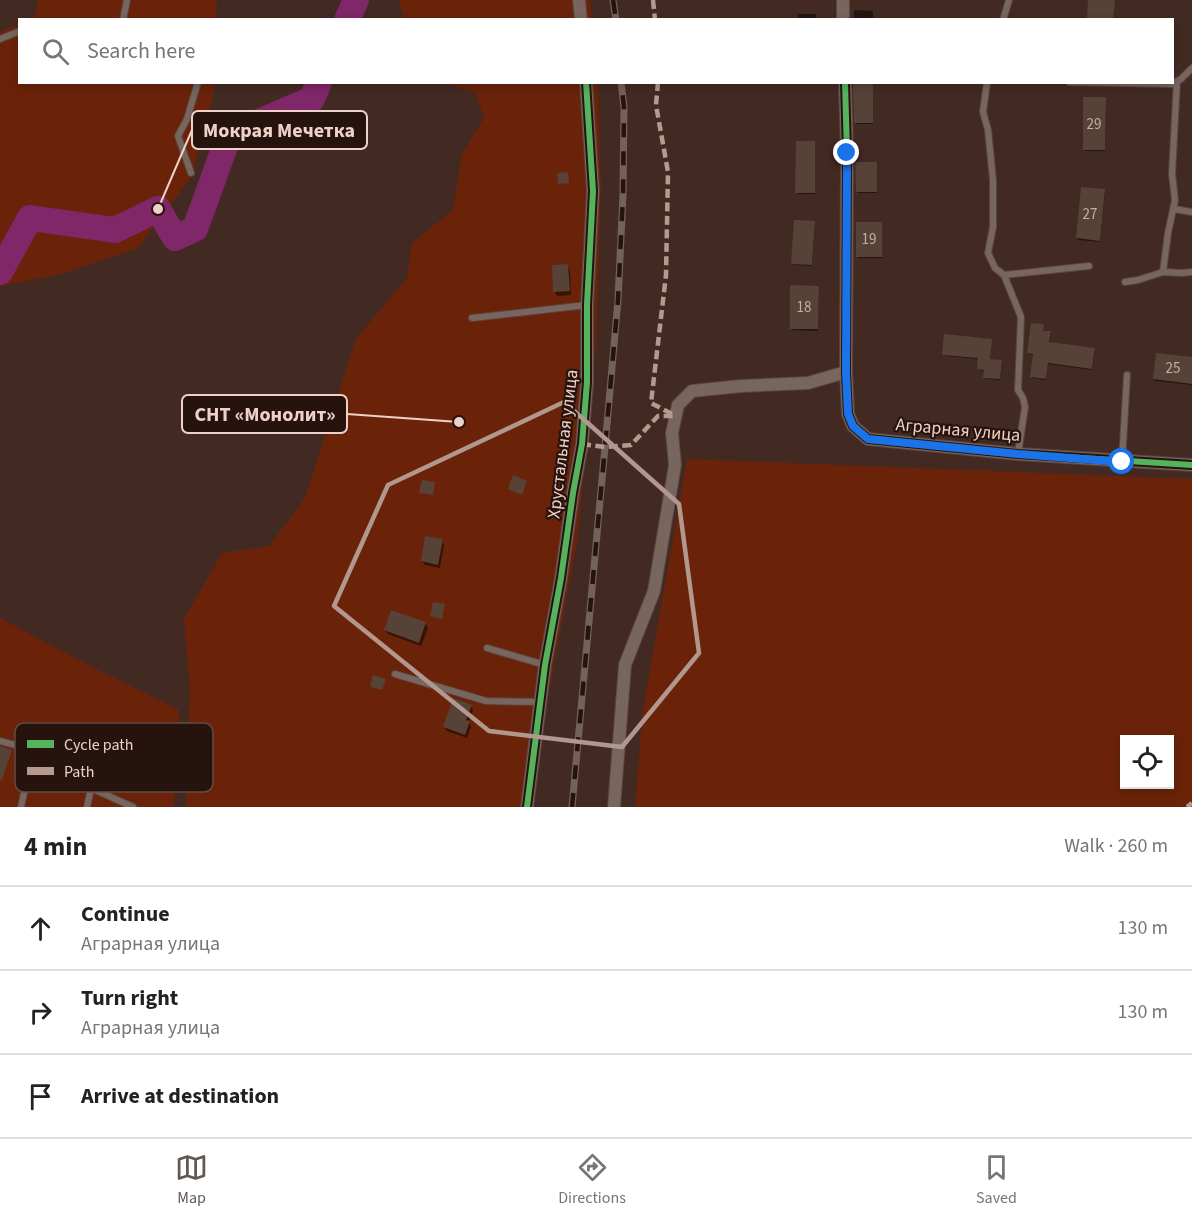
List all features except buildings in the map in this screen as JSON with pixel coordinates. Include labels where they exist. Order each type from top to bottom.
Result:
[{"type":"street","points":[[579,0],[581,18]]},
{"type":"street","points":[[843,0],[843,18]]},
{"type":"street","name":"Хрустальная улица","points":[[527,807],[545,665],[582,444],[587,382],[587,304],[593,190],[586,84]]},
{"type":"street","name":"Аграрная улица","points":[[845,84],[846,372],[848,414],[853,426],[868,439],[1018,454],[1192,465]]},
{"type":"street","points":[[614,807],[625,665],[654,591],[675,465],[672,434],[678,405],[692,391],[808,383],[846,372]]},
{"type":"lane","points":[[123,18],[127,0]]},
{"type":"lane","points":[[1004,18],[1009,0]]},
{"type":"lane","points":[[0,39],[18,32]]},
{"type":"lane","points":[[1174,83],[1192,68]]},
{"type":"lane","points":[[1163,272],[1175,200],[1172,174],[1177,81]]},
{"type":"lane","points":[[191,173],[178,136],[187,119],[197,84]]},
{"type":"lane","points":[[987,84],[983,112],[988,130],[993,180],[993,226],[988,253],[995,267],[1004,275],[1021,317],[1018,390],[1025,407],[1018,454]]},
{"type":"lane","points":[[1174,208],[1192,212]]},
{"type":"lane","points":[[1004,275],[1089,266]]},
{"type":"lane","points":[[1125,282],[1163,272],[1192,272]]},
{"type":"lane","points":[[472,318],[587,304]]},
{"type":"lane","points":[[1122,462],[1127,375]]},
{"type":"lane","points":[[487,648],[545,665]]},
{"type":"lane","points":[[394,674],[486,701],[540,702]]},
{"type":"lane","points":[[0,741],[15,745]]},
{"type":"lane","points":[[21,807],[24,792]]},
{"type":"lane","points":[[87,807],[90,792]]},
{"type":"lane","points":[[100,792],[133,807]]},
{"type":"highlighted area","points":[[564,402],[679,504],[699,653],[622,747],[489,731],[334,606],[388,485]]},
{"type":"shaded area","points":[[38,0],[217,0],[216,18],[32,18],[35,16]]},
{"type":"shaded area","points":[[398,0],[590,0],[593,18],[404,18]]},
{"type":"shaded area","points":[[18,23],[18,84],[214,84],[214,92],[191,177],[138,248],[61,274],[0,286],[0,32]]},
{"type":"shaded area","points":[[447,84],[598,84],[601,185],[596,347],[577,543],[548,696],[532,807],[186,807],[187,792],[213,792],[213,723],[189,723],[190,689],[184,619],[222,553],[269,546],[305,498],[356,339],[407,278],[412,243],[453,210],[462,154],[484,118],[476,93]]},
{"type":"shaded area","points":[[687,459],[1192,479],[1192,807],[635,807],[643,710]]},
{"type":"shaded area","points":[[0,618],[179,710],[178,723],[15,723],[15,792],[175,792],[174,807],[0,807]]},
{"type":"waterway","points":[[348,18],[356,0]]},
{"type":"waterway","points":[[0,272],[30,218],[115,230],[158,209],[175,238],[195,229],[229,135],[312,99],[318,84]]},
{"type":"railway","points":[[613,0],[616,18]]},
{"type":"railway","points":[[572,807],[618,300],[623,195],[624,107],[621,84]]},
{"type":"marked path","points":[[653,0],[655,18]]},
{"type":"marked path","points":[[658,84],[656,105],[668,172],[666,275],[651,403],[676,416]]},
{"type":"marked path","points":[[582,444],[605,447],[631,445],[658,416],[673,416]]},
{"type":"marked path","points":[[1187,807],[1192,803]]},
{"type":"cycle path","points":[[527,807],[545,665],[582,444],[587,382],[587,305],[593,191],[586,84]]},
{"type":"cycle path","points":[[845,84],[846,372],[848,414],[853,426],[868,439],[1018,454],[1192,465]]},
{"type":"place","name":"Мокрая Мечетка","points":[[158,209]]},
{"type":"place","name":"СНТ «Монолит»","points":[[459,422]]},
{"type":"route","points":[[847,153],[846,372],[848,414],[853,426],[868,439],[1122,462]]}]
